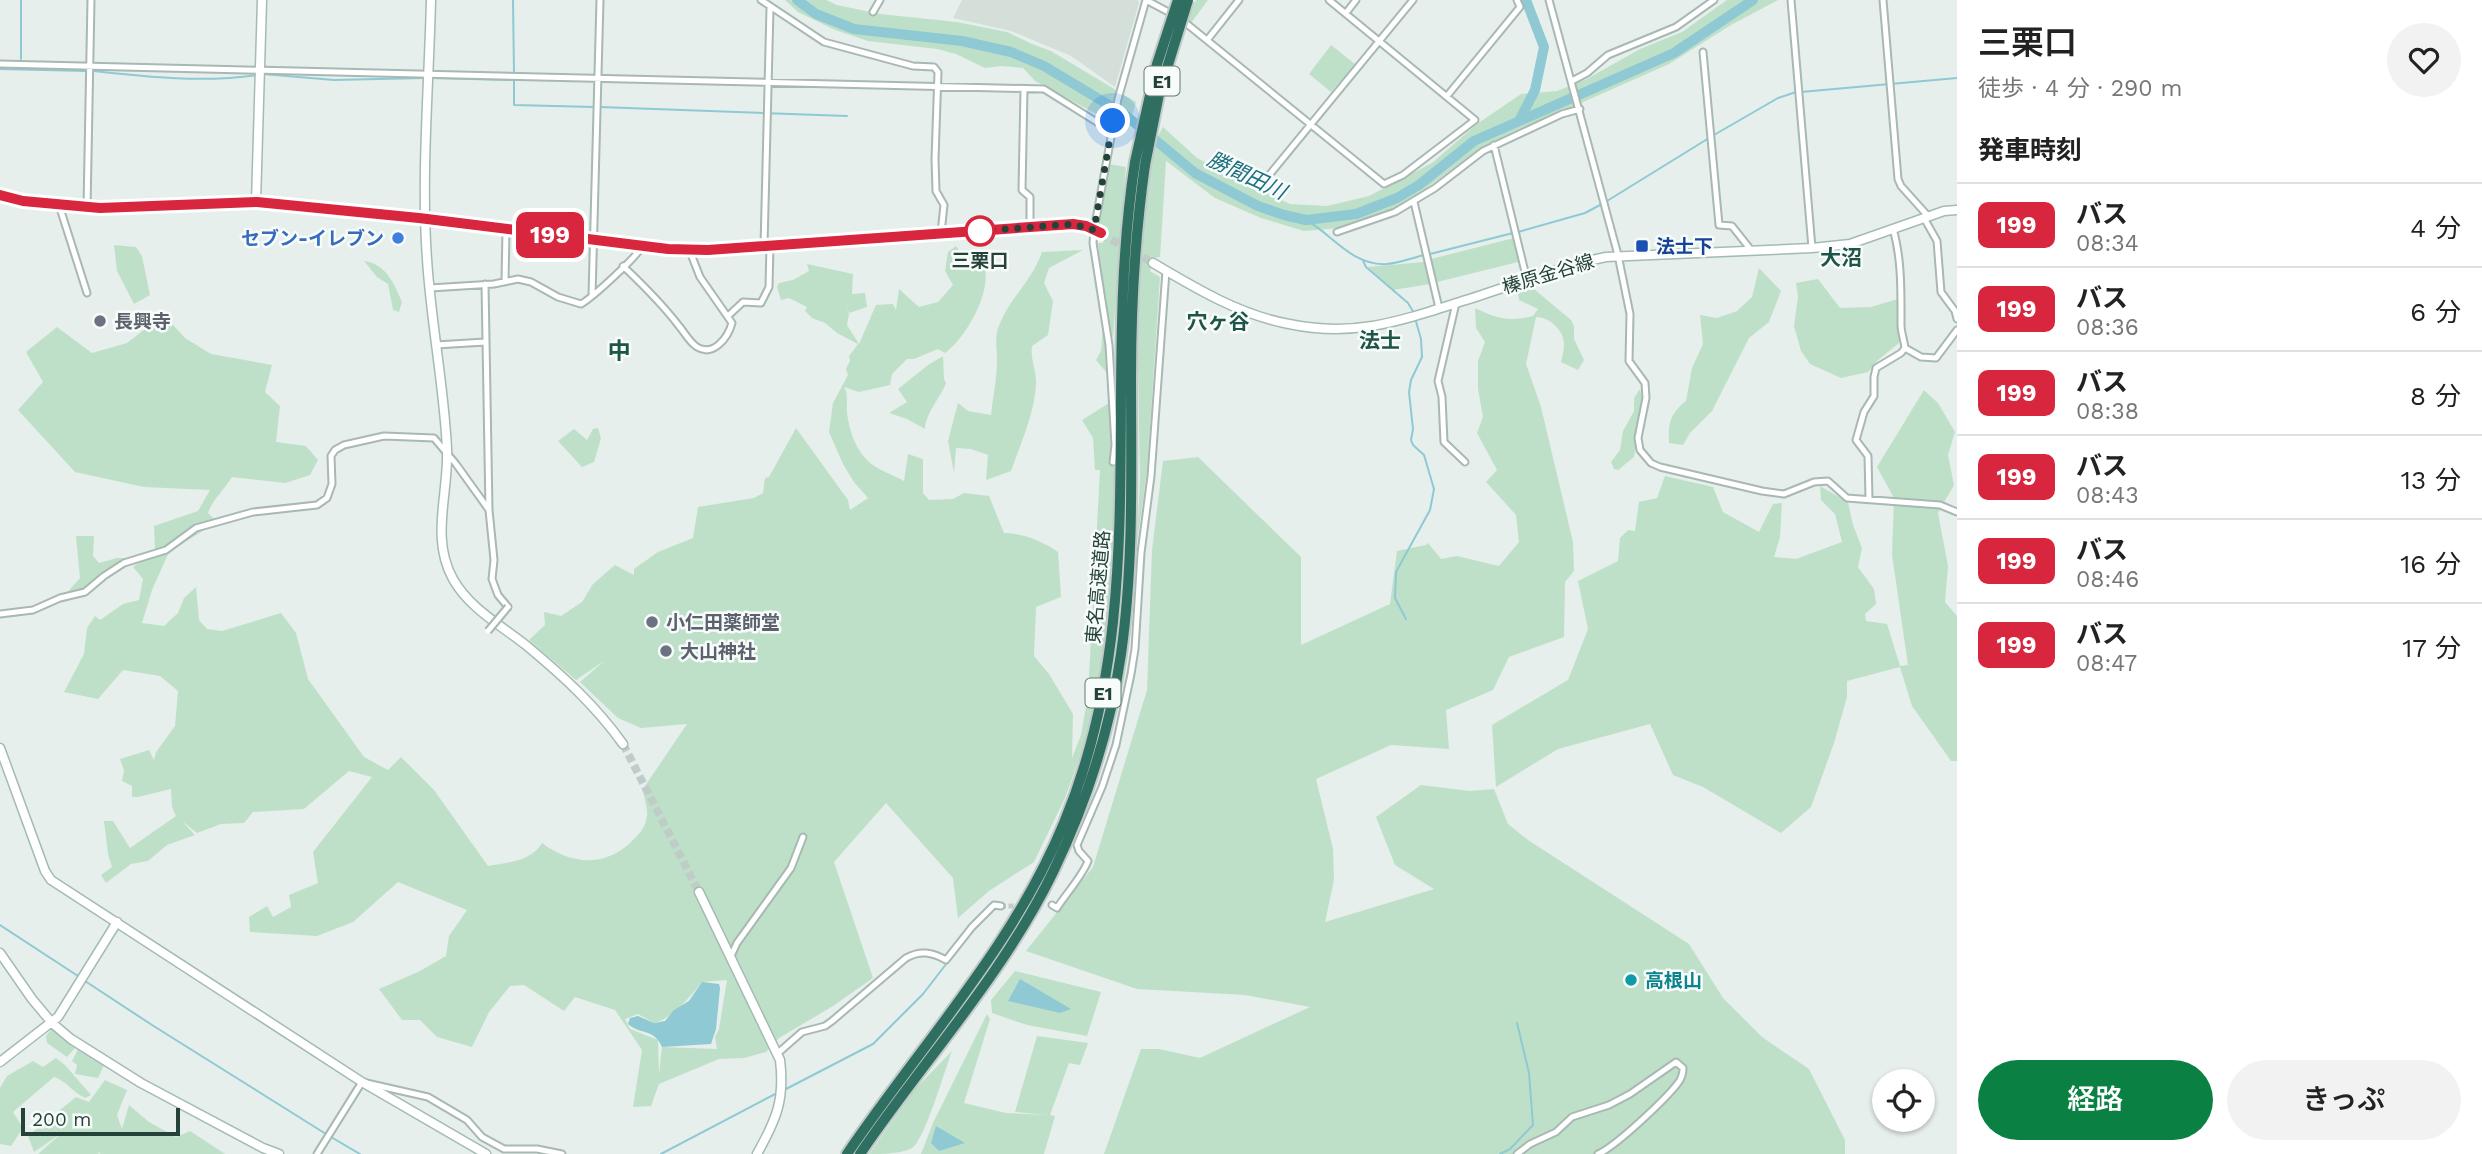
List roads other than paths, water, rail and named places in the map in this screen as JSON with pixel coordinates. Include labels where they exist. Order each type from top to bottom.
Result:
[{"type":"highway","name":"東名高速道路","points":[[860,1154],[986,982],[1028,918],[1074,825],[1102,745],[1114,693],[1126,603],[1131,492],[1133,281],[1140,163],[1157,64],[1178,0]]},
{"type":"highway","name":"東名高速道路","points":[[848,1154],[979,974],[1020,911],[1060,832],[1088,755],[1105,684],[1117,590],[1121,494],[1122,299],[1126,224],[1162,83],[1188,0]]},
{"type":"street","points":[[87,208],[91,0]]},
{"type":"street","points":[[257,202],[262,0]]},
{"type":"street","points":[[431,0],[427,219],[429,288],[447,453],[442,546],[446,564],[454,581],[474,605],[575,686],[623,744]]},
{"type":"street","points":[[592,296],[600,0]]},
{"type":"street","points":[[761,0],[824,42],[913,65],[934,67],[937,72],[936,191],[944,205],[941,233]]},
{"type":"street","points":[[873,12],[880,0]]},
{"type":"street","points":[[1112,462],[1115,445],[1109,345],[1093,243],[1098,232],[1113,121],[1146,0],[1187,22],[1384,184],[1403,175],[1475,120],[1329,0]]},
{"type":"street","points":[[1208,39],[1239,0]]},
{"type":"street","points":[[1346,13],[1356,0]]},
{"type":"street","points":[[1261,185],[1413,0]]},
{"type":"street","points":[[1447,96],[1520,7],[1517,0]]},
{"type":"street","points":[[1549,0],[1618,255],[1630,314],[1629,361],[1644,383],[1646,391],[1638,438],[1640,450],[1651,463],[1674,471],[1773,493],[1784,494],[1814,482],[1828,481],[1847,498],[1940,505],[1957,512]]},
{"type":"street","points":[[1573,83],[1608,55],[1676,27],[1714,0]]},
{"type":"street","points":[[1791,0],[1812,247]]},
{"type":"street","points":[[1883,0],[1898,179],[1926,217],[1937,241],[1941,292],[1955,311],[1957,319]]},
{"type":"street","points":[[728,316],[743,302],[761,303],[769,287],[767,83],[770,8]]},
{"type":"street","points":[[1703,52],[1719,225],[1732,226],[1751,250]]},
{"type":"street","points":[[0,64],[90,65],[260,73],[1044,89],[1111,131]]},
{"type":"street","points":[[1024,89],[1022,190],[1030,197],[1030,228]]},
{"type":"street","points":[[1337,232],[1369,222],[1414,202],[1483,150],[1580,108]]},
{"type":"street","points":[[1494,145],[1527,280]]},
{"type":"street","points":[[0,195],[23,201],[87,208],[257,202],[689,250],[1073,224],[1098,232]]},
{"type":"street","points":[[1414,202],[1439,308]]},
{"type":"street","points":[[59,205],[87,293]]},
{"type":"street","name":"榛原金谷線","points":[[1153,263],[1236,307],[1286,324],[1352,330],[1373,328],[1578,263],[1618,255],[1850,244],[1926,217],[1957,210]]},
{"type":"street","points":[[1893,229],[1899,248],[1901,328],[1905,348],[1921,357],[1936,358],[1957,330]]},
{"type":"street","points":[[505,282],[506,230]]},
{"type":"street","points":[[429,288],[485,285],[518,279],[581,304],[604,288],[642,246]]},
{"type":"street","points":[[623,267],[643,285],[697,346],[708,349],[722,342],[730,332],[732,323],[711,296],[689,250]]},
{"type":"street","points":[[1052,905],[1057,908],[1082,874],[1088,861],[1077,845],[1102,787],[1116,745],[1131,674],[1141,553],[1151,476],[1166,271]]},
{"type":"street","points":[[485,285],[489,510],[494,560],[492,579],[498,596],[508,607],[488,631]]},
{"type":"street","points":[[1456,303],[1438,381],[1444,442],[1465,462]]},
{"type":"street","points":[[436,345],[485,342]]},
{"type":"street","points":[[1869,499],[1868,456],[1856,440],[1864,412],[1874,396],[1876,368],[1905,348]]},
{"type":"street","points":[[0,614],[33,610],[60,598],[85,592],[124,563],[166,550],[196,528],[253,512],[317,505],[327,498],[332,484],[331,456],[335,450],[344,445],[384,436],[434,438],[489,510]]},
{"type":"street","points":[[0,748],[4,775],[51,880],[362,1082],[486,1154]]},
{"type":"street","points":[[732,956],[737,943],[791,868],[803,837]]},
{"type":"street","points":[[699,892],[778,1053],[782,1091],[775,1122],[757,1154]]},
{"type":"street","points":[[778,1053],[802,1032],[825,1026],[832,1021],[916,952],[936,954],[946,960],[985,913],[994,905],[1002,906]]},
{"type":"street","points":[[0,1062],[52,1023],[117,922]]},
{"type":"street","points":[[0,953],[32,999],[52,1023],[71,1039],[141,1083],[279,1154]]},
{"type":"street","points":[[1517,1154],[1530,1144],[1556,1132],[1572,1117],[1609,1105],[1630,1094],[1676,1062],[1683,1068],[1684,1074],[1679,1082],[1648,1114],[1598,1154]]},
{"type":"street","points":[[317,1154],[362,1082]]},
{"type":"street","points":[[362,1082],[428,1097],[467,1120],[482,1137],[504,1149],[537,1149],[562,1154]]},
{"type":"water","points":[[1020,979],[1071,1009],[1060,1013],[1008,1001]]},
{"type":"water","points":[[702,982],[719,984],[720,988],[716,1029],[711,1044],[662,1047],[651,1034],[628,1024],[630,1018],[638,1016],[654,1023],[665,1021],[674,1010],[689,1001]]},
{"type":"water","points":[[936,1126],[965,1143],[939,1151],[931,1143]]},
{"type":"waterway","points":[[21,0],[21,59]]},
{"type":"waterway","points":[[513,0],[514,73]]},
{"type":"waterway","name":"勝間田川","points":[[797,0],[816,14],[854,29],[962,41],[1011,52],[1044,66],[1124,114],[1195,173],[1258,206],[1306,220],[1356,214],[1397,198],[1419,185],[1474,141],[1674,53],[1753,0]]},
{"type":"waterway","points":[[1519,121],[1535,90],[1544,47],[1526,0]]},
{"type":"waterway","points":[[0,69],[86,71]]},
{"type":"waterway","points":[[94,71],[196,79],[257,75]]},
{"type":"waterway","points":[[263,74],[334,80],[425,78]]},
{"type":"waterway","points":[[431,78],[512,80]]},
{"type":"waterway","points":[[1801,92],[1957,78]]},
{"type":"waterway","points":[[514,79],[514,105],[594,107]]},
{"type":"waterway","points":[[1714,135],[1778,98],[1796,92]]},
{"type":"waterway","points":[[600,107],[847,116]]},
{"type":"waterway","points":[[1607,201],[1709,138]]},
{"type":"waterway","points":[[1518,232],[1585,213],[1602,204]]},
{"type":"waterway","points":[[1306,220],[1353,255],[1375,264],[1401,262],[1424,255]]},
{"type":"waterway","points":[[1430,254],[1513,233]]},
{"type":"waterway","points":[[1363,261],[1366,267],[1408,303],[1414,313]]},
{"type":"waterway","points":[[1406,619],[1395,598],[1396,572],[1430,510],[1434,489],[1424,455],[1411,440],[1413,429],[1409,392],[1411,380],[1422,357],[1421,339],[1415,318]]},
{"type":"waterway","points":[[972,932],[982,920]]},
{"type":"waterway","points":[[0,925],[78,976]]},
{"type":"waterway","points":[[786,1089],[873,1044],[923,994],[964,941]]},
{"type":"waterway","points":[[85,981],[326,1134]]},
{"type":"waterway","points":[[1500,1154],[1510,1149],[1533,1125],[1529,1073],[1517,1023]]},
{"type":"waterway","points":[[661,1154],[777,1093]]},
{"type":"waterway","points":[[331,1137],[360,1154]]},
{"type":"tunnel","points":[[1101,234],[1153,263]]},
{"type":"tunnel","points":[[623,744],[699,892]]},
{"type":"tunnel","points":[[1001,906],[1023,906]]},
{"type":"place","name":"三栗口","points":[[980,231]]},
{"type":"place","name":"セブン-イレブン","points":[[398,238]]},
{"type":"place","name":"法士下","points":[[1642,246]]},
{"type":"place","name":"長興寺","points":[[100,321]]},
{"type":"place","name":"小仁田薬師堂","points":[[652,622]]},
{"type":"place","name":"大山神社","points":[[666,651]]},
{"type":"place","name":"高根山","points":[[1631,980]]},
{"type":"district","name":"大沼","points":[[1841,257]]},
{"type":"district","name":"穴ヶ谷","points":[[1218,321]]},
{"type":"district","name":"法士","points":[[1380,340]]},
{"type":"district","name":"中","points":[[619,351]]}]
